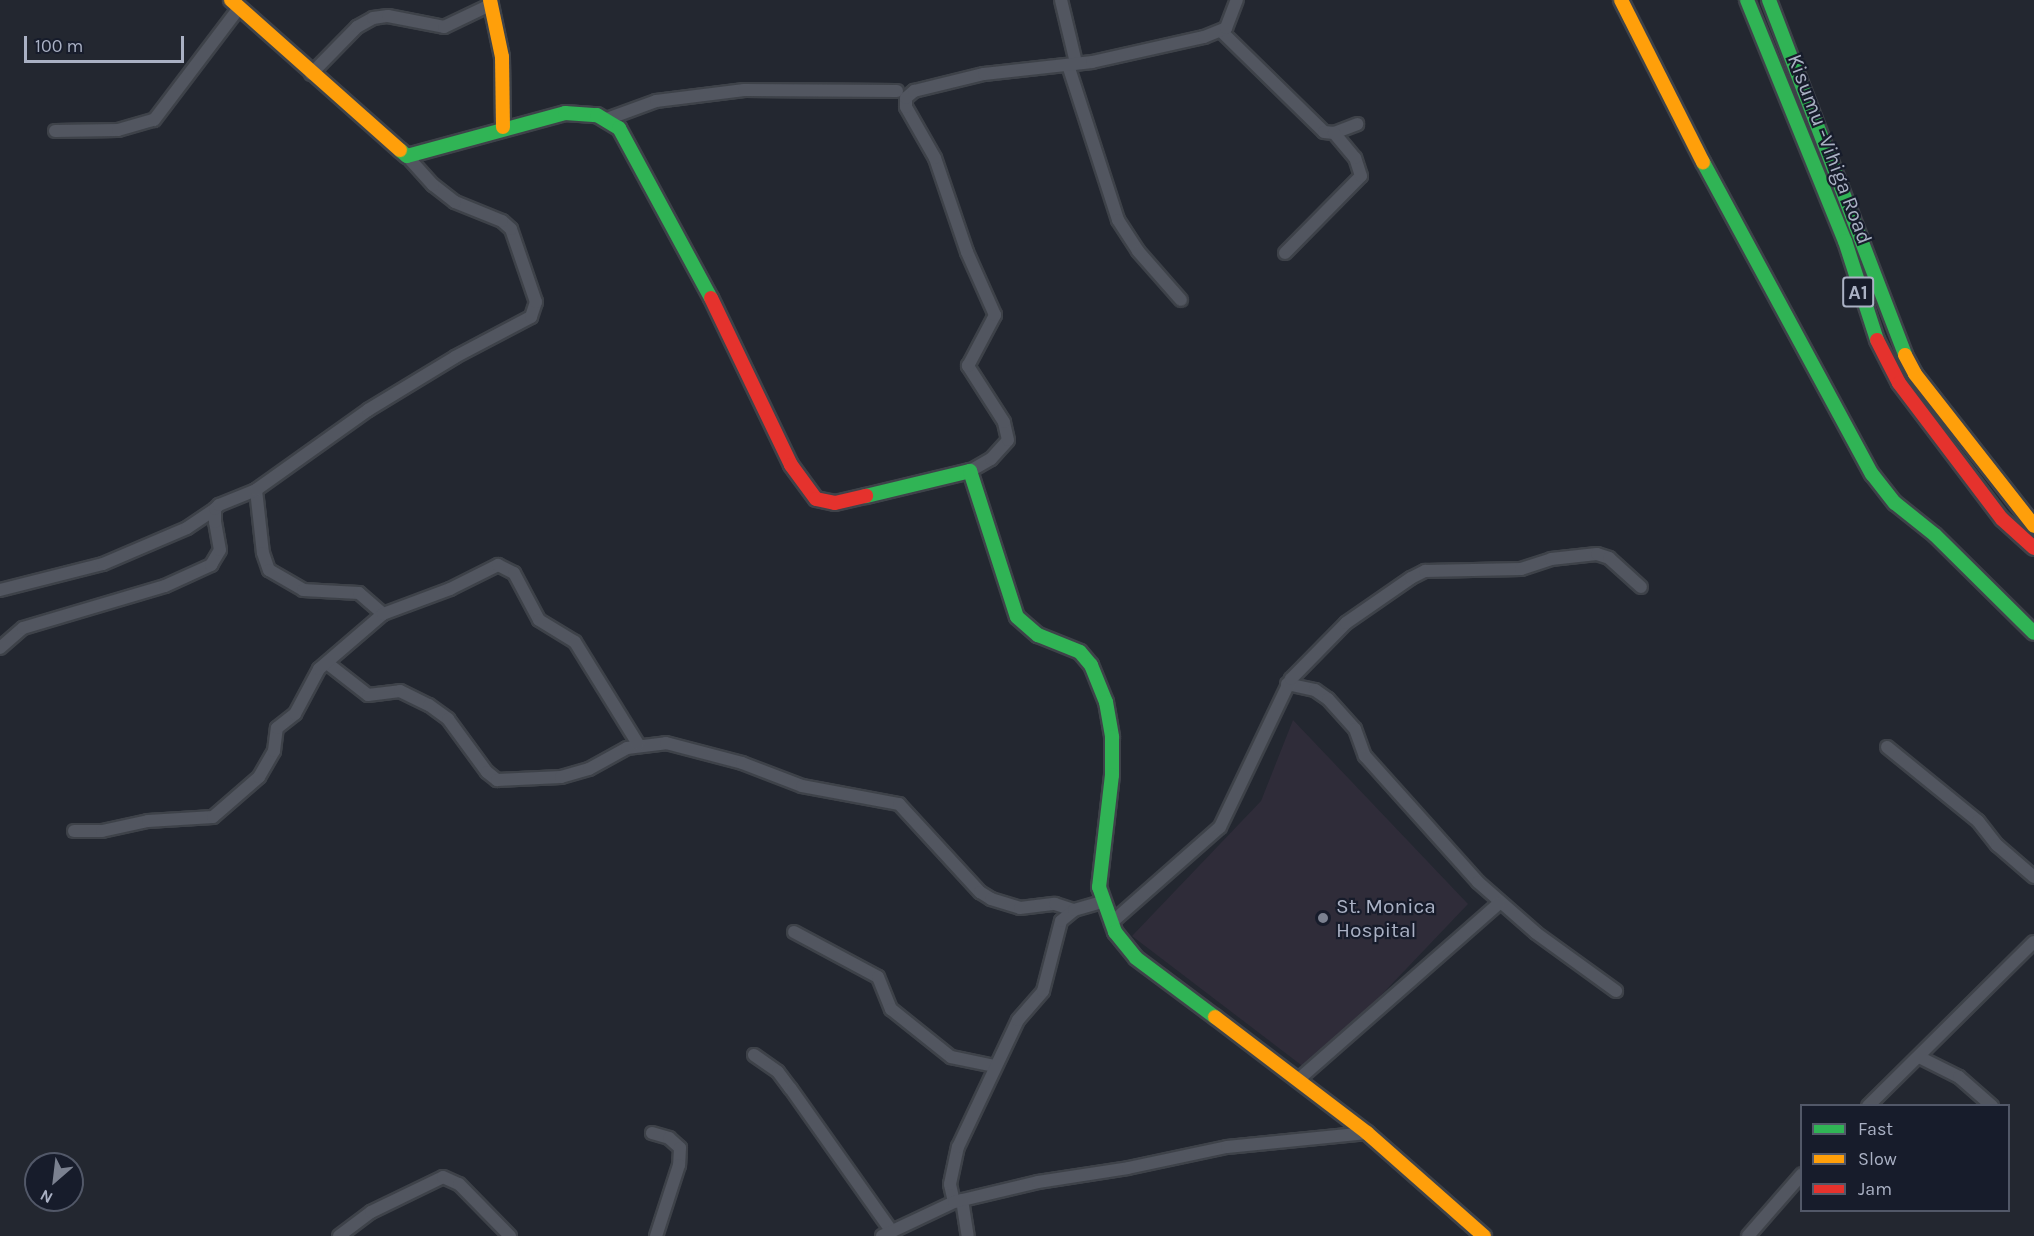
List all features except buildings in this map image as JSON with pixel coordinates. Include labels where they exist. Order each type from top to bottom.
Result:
[{"type":"main road","points":[[1621,0],[1686,130],[1872,474],[1895,503],[1935,535],[2034,633]]},
{"type":"main road","name":"Kisumu -Vihiga Road","points":[[1748,0],[1845,241],[1858,293],[1879,347],[1899,383],[2002,519],[2034,548]]},
{"type":"main road","name":"Kisumu -Vihiga Road","points":[[1769,0],[1896,338],[1915,374],[2034,526]]},
{"type":"main road","points":[[491,2],[502,57],[503,127]]},
{"type":"main road","points":[[235,4],[311,74],[407,156],[503,127],[565,113],[583,113],[607,119],[624,136],[688,249],[791,465],[810,493],[824,502],[835,503],[970,471],[1017,617],[1038,635],[1080,652],[1091,665],[1106,702],[1113,737],[1112,775],[1100,886],[1102,902],[1111,923],[1136,957],[1368,1133],[1484,1236]]},
{"type":"street","points":[[1061,0],[1072,64],[1118,220],[1138,250],[1181,300]]},
{"type":"street","points":[[970,471],[991,459],[1008,440],[1004,422],[968,366],[995,315],[967,252],[935,158],[905,102],[914,91],[961,79],[1140,53],[1221,30],[1231,21],[1238,0]]},
{"type":"street","points":[[311,74],[357,27],[373,18],[388,16],[444,27],[491,2]]},
{"type":"street","points":[[55,131],[118,130],[154,120],[235,4]]},
{"type":"street","points":[[1221,30],[1320,129],[1334,133],[1355,158],[1361,176],[1285,253]]},
{"type":"street","points":[[607,119],[656,101],[744,90],[897,91]]},
{"type":"street","points":[[1334,133],[1357,124]]},
{"type":"street","points":[[0,590],[103,564],[187,528],[215,509],[256,490],[361,415],[455,357],[524,322],[534,312],[530,282],[511,229],[502,221],[455,202],[433,185],[407,156]]},
{"type":"street","points":[[256,490],[263,552],[269,570],[303,590],[359,592],[383,614]]},
{"type":"street","points":[[0,648],[23,628],[165,586],[211,565],[220,550],[215,509]]},
{"type":"street","points":[[1111,923],[1220,827],[1287,684],[1353,617],[1425,572],[1521,569],[1551,559],[1597,554],[1609,558],[1641,587]]},
{"type":"street","points":[[74,831],[102,831],[148,821],[195,821],[217,814],[259,777],[274,751],[277,728],[295,714],[309,683],[327,663],[383,614],[450,589],[492,566],[507,567],[514,573],[539,620],[575,642],[638,744]]},
{"type":"street","points":[[327,663],[368,695],[400,691],[429,705],[448,719],[487,772],[497,780],[561,777],[589,769],[638,744],[666,743],[742,763],[802,786],[899,804],[986,896],[1020,908],[1054,904],[1074,910]]},
{"type":"street","points":[[1287,684],[1315,690],[1328,699],[1355,729],[1365,756],[1499,903],[1616,991]]},
{"type":"street","points":[[1887,747],[1978,821],[1997,845],[2034,877]]},
{"type":"street","points":[[968,1236],[958,1201],[950,1184],[958,1147],[1018,1020],[1043,991],[1061,921],[1074,910],[1102,902]]},
{"type":"street","points":[[1299,1079],[1499,903]]},
{"type":"street","points":[[794,932],[878,977],[891,1009],[951,1057],[995,1066]]},
{"type":"street","points":[[1870,1104],[2034,942]]},
{"type":"street","points":[[754,1055],[778,1072],[791,1089],[886,1233],[958,1201],[1038,1182],[1128,1168],[1227,1147],[1368,1133]]},
{"type":"street","points":[[1919,1057],[1959,1077],[1990,1104]]},
{"type":"street","points":[[652,1133],[669,1138],[680,1148],[679,1165],[656,1236]]},
{"type":"street","points":[[1748,1236],[1800,1176]]},
{"type":"street","points":[[339,1236],[371,1212],[443,1177],[459,1184],[510,1236]]},
{"type":"shaded area","points":[[1293,720],[1468,904],[1309,1071],[1132,936],[1261,801]]},
{"type":"traffic: fast","points":[[1747,0],[1845,241],[1877,340]]},
{"type":"traffic: fast","points":[[1769,0],[1905,355]]},
{"type":"traffic: fast","points":[[400,150],[407,156],[565,113],[597,115],[619,128],[711,298]]},
{"type":"traffic: fast","points":[[1703,162],[1872,474],[1895,503],[1935,535],[2034,633]]},
{"type":"traffic: fast","points":[[866,496],[970,471],[1017,617],[1038,635],[1080,652],[1091,665],[1106,702],[1112,737],[1112,775],[1099,887],[1115,932],[1136,958],[1215,1017]]},
{"type":"traffic: slow","points":[[231,0],[400,150]]},
{"type":"traffic: slow","points":[[490,0],[502,57],[503,127]]},
{"type":"traffic: slow","points":[[1621,0],[1703,162]]},
{"type":"traffic: slow","points":[[1905,355],[1915,374],[2034,526]]},
{"type":"traffic: slow","points":[[1215,1017],[1367,1133],[1484,1236]]},
{"type":"traffic: jam","points":[[711,298],[791,465],[816,499],[835,503],[866,496]]},
{"type":"traffic: jam","points":[[1877,340],[1899,383],[2002,519],[2034,548]]},
{"type":"place","name":"St. Monica Hospital","points":[[1323,918]]}]
